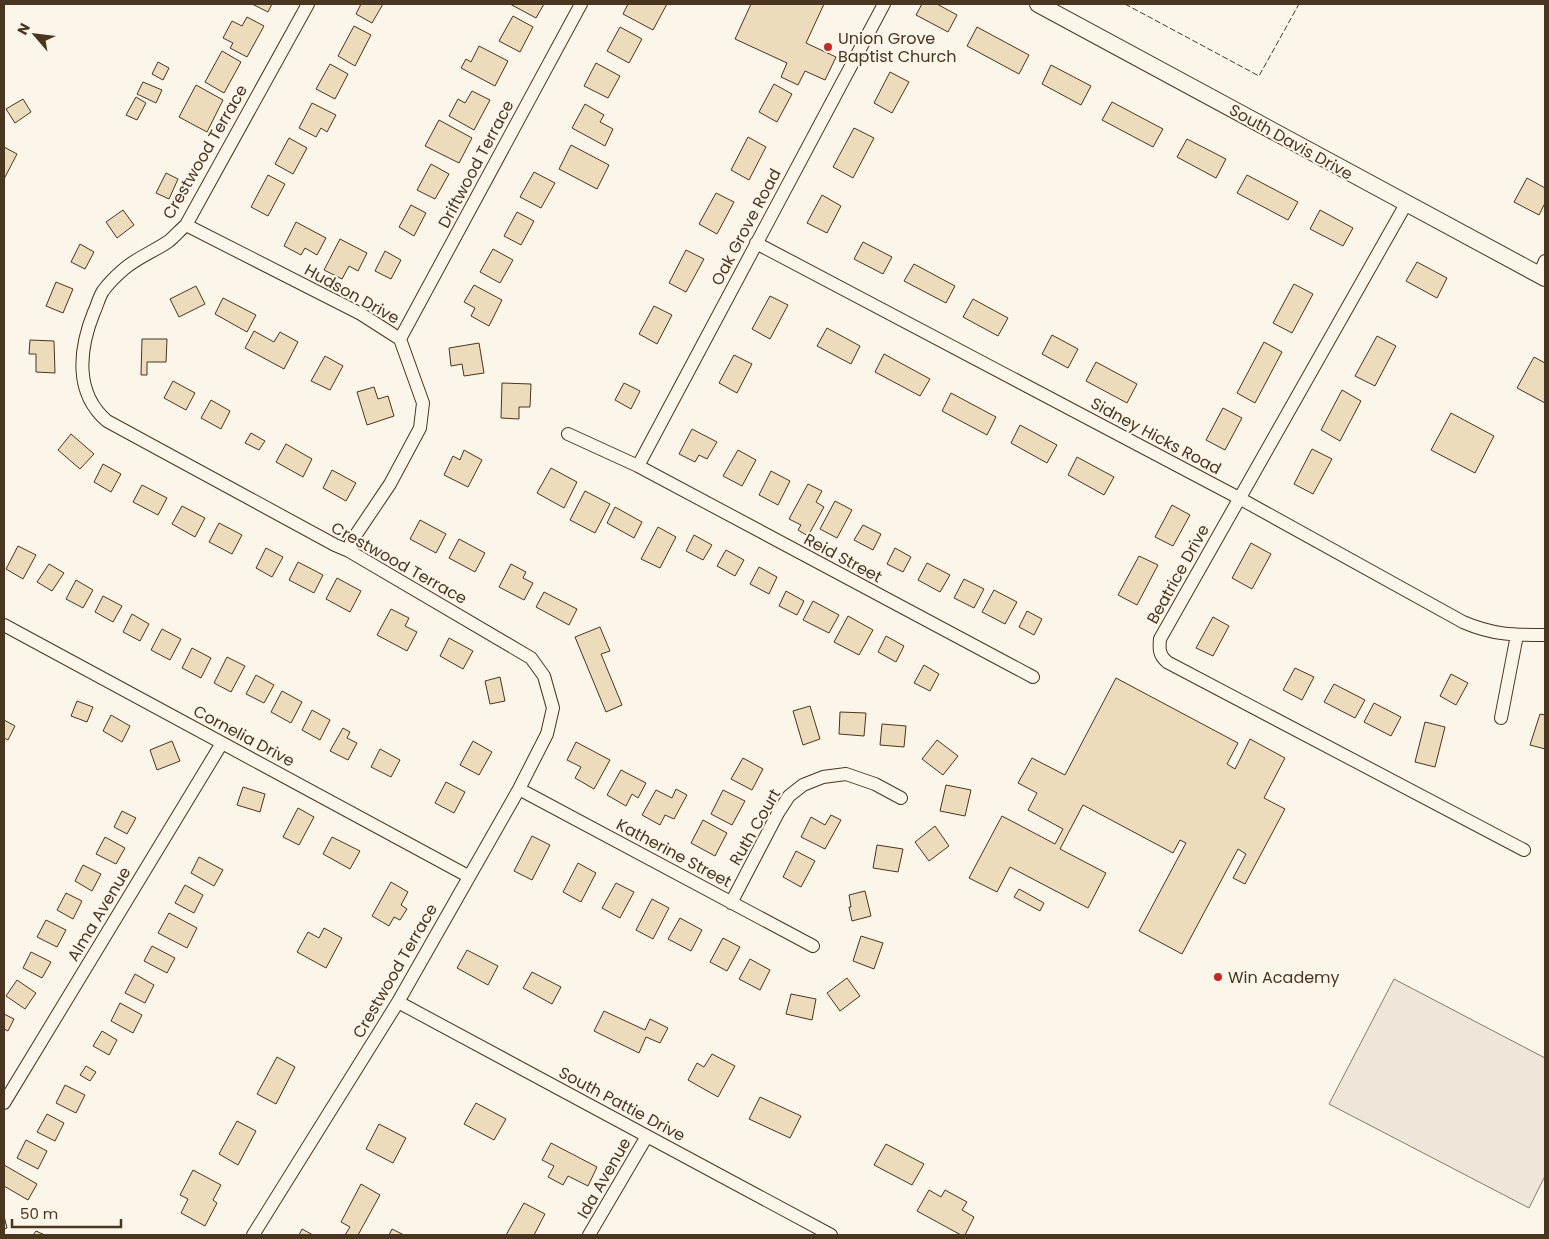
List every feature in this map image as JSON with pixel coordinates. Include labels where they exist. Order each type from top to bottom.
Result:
[{"type":"street","name":"Crestwood Terrace","points":[[253,1235],[398,1002],[519,789],[547,734],[553,708],[544,676],[531,658],[349,551],[335,546],[107,421],[97,412],[89,400],[84,381],[83,348],[86,330],[102,292],[124,269],[146,253],[169,241],[186,225],[308,4]]},
{"type":"street","name":"Driftwood Terrace","points":[[400,339],[581,4]]},
{"type":"street","name":"Oak Grove Road","points":[[638,466],[884,4]]},
{"type":"street","name":"South Davis Drive","points":[[1038,4],[1406,204],[1543,271]]},
{"type":"street","name":"Beatrice Drive","points":[[1406,204],[1160,639],[1160,656],[1524,850]]},
{"type":"street","name":"Hudson Drive","points":[[186,225],[361,314],[400,339],[423,403],[420,428],[390,484],[351,542],[349,551]]},
{"type":"street","name":"Sidney Hicks Road","points":[[756,243],[1239,498],[1463,622],[1495,633],[1545,635]]},
{"type":"street","name":"Reid Street","points":[[568,434],[638,466],[1033,678]]},
{"type":"street","name":"Cornelia Drive","points":[[5,628],[468,876]]},
{"type":"street","points":[[1501,718],[1517,635]]},
{"type":"street","name":"Alma Avenue","points":[[4,1102],[222,743]]},
{"type":"street","name":"Ruth Court","points":[[731,903],[778,813],[789,796],[803,785],[823,777],[846,774],[876,784],[902,798]]},
{"type":"street","name":"Katherine Street","points":[[519,789],[813,946]]},
{"type":"street","name":"South Pattie Drive","points":[[398,1002],[831,1235]]},
{"type":"street","name":"Ida Avenue","points":[[589,1235],[647,1136]]},
{"type":"shaded area","points":[[1394,979],[1545,1058],[1545,1176],[1529,1208],[1329,1104]]},
{"type":"building","points":[[252,4],[272,4],[268,12]]},
{"type":"building","points":[[361,4],[383,4],[372,23],[356,14]]},
{"type":"building","points":[[510,4],[544,4],[536,18]]},
{"type":"building","points":[[628,4],[667,4],[653,30],[623,14]]},
{"type":"building","points":[[751,4],[824,4],[806,43],[836,57],[825,80],[805,71],[798,85],[781,77],[787,63],[735,39]]},
{"type":"building","points":[[922,4],[937,4],[957,15],[948,32],[916,15]]},
{"type":"building","points":[[513,16],[533,27],[520,52],[499,41]]},
{"type":"building","points":[[247,17],[264,26],[247,57],[230,48],[233,43],[223,38],[232,21],[242,26]]},
{"type":"building","points":[[354,26],[371,35],[355,66],[338,56]]},
{"type":"building","points":[[620,27],[642,39],[629,63],[607,51]]},
{"type":"building","points":[[977,27],[1029,55],[1019,74],[967,46]]},
{"type":"building","points":[[479,46],[508,61],[495,86],[461,68],[466,59],[471,62]]},
{"type":"building","points":[[222,51],[241,62],[224,93],[205,82]]},
{"type":"building","points":[[158,62],[169,68],[163,80],[152,74]]},
{"type":"building","points":[[596,63],[620,76],[608,98],[584,86]]},
{"type":"building","points":[[330,64],[348,74],[335,99],[316,89]]},
{"type":"building","points":[[1051,65],[1091,86],[1081,105],[1042,84]]},
{"type":"building","points":[[890,72],[909,82],[892,113],[874,103]]},
{"type":"building","points":[[143,82],[162,90],[156,103],[137,94]]},
{"type":"building","points":[[774,84],[792,94],[777,122],[759,112]]},
{"type":"building","points":[[196,85],[223,100],[207,132],[179,117]]},
{"type":"building","points":[[472,91],[490,100],[474,130],[449,116],[458,99],[465,103]]},
{"type":"building","points":[[136,97],[146,103],[137,120],[126,115]]},
{"type":"building","points":[[23,99],[31,112],[15,123],[6,109]]},
{"type":"building","points":[[1112,102],[1163,129],[1153,147],[1102,120]]},
{"type":"building","points":[[312,103],[336,115],[327,132],[321,128],[316,137],[299,128]]},
{"type":"building","points":[[585,104],[604,115],[600,122],[613,129],[605,146],[572,128]]},
{"type":"building","points":[[439,120],[472,138],[459,163],[425,146]]},
{"type":"building","points":[[854,128],[874,138],[853,178],[833,167]]},
{"type":"building","points":[[748,137],[766,147],[749,180],[731,170]]},
{"type":"building","points":[[289,138],[307,148],[293,174],[275,164]]},
{"type":"building","points":[[1187,139],[1226,159],[1216,178],[1177,157]]},
{"type":"building","points":[[571,145],[609,165],[597,189],[559,169]]},
{"type":"building","points":[[4,147],[17,154],[4,179]]},
{"type":"building","points":[[431,164],[449,174],[435,199],[417,190]]},
{"type":"building","points":[[534,172],[555,183],[541,208],[520,197]]},
{"type":"building","points":[[166,173],[178,179],[169,199],[156,193]]},
{"type":"building","points":[[268,175],[285,184],[268,216],[251,207]]},
{"type":"building","points":[[1247,175],[1298,202],[1288,220],[1237,193]]},
{"type":"building","points":[[1527,178],[1545,188],[1545,203],[1539,215],[1514,202]]},
{"type":"building","points":[[716,193],[734,202],[717,234],[699,224]]},
{"type":"building","points":[[822,195],[841,206],[827,233],[807,223]]},
{"type":"building","points":[[411,205],[426,213],[414,236],[399,227]]},
{"type":"building","points":[[123,210],[134,225],[117,238],[106,222]]},
{"type":"building","points":[[1320,210],[1353,228],[1343,246],[1310,229]]},
{"type":"building","points":[[517,212],[534,221],[521,245],[504,236]]},
{"type":"building","points":[[296,222],[326,238],[317,255],[305,248],[301,255],[284,246]]},
{"type":"building","points":[[340,239],[367,253],[358,271],[349,266],[342,279],[324,270]]},
{"type":"building","points":[[863,242],[892,257],[883,274],[854,259]]},
{"type":"building","points":[[80,244],[94,252],[85,269],[71,262]]},
{"type":"building","points":[[493,249],[513,260],[500,283],[480,272]]},
{"type":"building","points":[[686,250],[704,259],[686,292],[669,283]]},
{"type":"building","points":[[385,251],[401,260],[391,279],[375,271]]},
{"type":"building","points":[[1417,262],[1447,278],[1437,298],[1406,281]]},
{"type":"building","points":[[914,264],[955,286],[946,303],[904,281]]},
{"type":"building","points":[[56,282],[73,289],[63,313],[46,306]]},
{"type":"building","points":[[1294,284],[1313,294],[1292,333],[1273,323]]},
{"type":"building","points":[[474,285],[502,300],[489,326],[471,316],[475,308],[464,302]]},
{"type":"building","points":[[196,286],[205,304],[179,317],[170,299]]},
{"type":"building","points":[[770,296],[788,305],[770,339],[752,329]]},
{"type":"building","points":[[223,298],[256,315],[247,332],[215,314]]},
{"type":"building","points":[[973,299],[1008,318],[998,336],[963,317]]},
{"type":"building","points":[[654,306],[672,315],[657,344],[639,334]]},
{"type":"building","points":[[827,328],[860,346],[851,364],[817,346]]},
{"type":"building","points":[[254,331],[274,342],[280,332],[298,342],[284,369],[245,348]]},
{"type":"building","points":[[1052,335],[1078,349],[1068,368],[1042,354]]},
{"type":"building","points":[[1377,336],[1396,346],[1375,386],[1355,376]]},
{"type":"building","points":[[142,339],[167,339],[166,362],[147,362],[147,375],[141,375]]},
{"type":"building","points":[[30,340],[54,341],[55,373],[36,372],[36,354],[29,354]]},
{"type":"building","points":[[1264,342],[1282,352],[1255,403],[1237,393]]},
{"type":"building","points":[[479,343],[484,373],[464,376],[462,364],[451,366],[449,348]]},
{"type":"building","points":[[884,354],[930,379],[920,396],[875,372]]},
{"type":"building","points":[[734,355],[752,364],[737,393],[719,383]]},
{"type":"building","points":[[325,356],[343,366],[330,390],[311,381]]},
{"type":"building","points":[[1534,357],[1545,363],[1545,403],[1517,388]]},
{"type":"building","points":[[1096,362],[1137,384],[1127,403],[1086,381]]},
{"type":"building","points":[[173,381],[195,393],[186,410],[164,398]]},
{"type":"building","points":[[502,383],[531,384],[530,407],[519,407],[519,419],[501,418]]},
{"type":"building","points":[[624,383],[640,391],[631,409],[615,400]]},
{"type":"building","points":[[374,387],[378,399],[388,396],[394,416],[367,425],[357,392]]},
{"type":"building","points":[[1342,390],[1361,401],[1340,441],[1321,430]]},
{"type":"building","points":[[951,393],[996,417],[987,435],[942,411]]},
{"type":"building","points":[[211,400],[230,411],[221,429],[201,418]]},
{"type":"building","points":[[1223,408],[1242,418],[1225,450],[1206,440]]},
{"type":"building","points":[[1451,413],[1494,436],[1475,473],[1431,450]]},
{"type":"building","points":[[1020,425],[1057,445],[1047,463],[1011,443]]},
{"type":"building","points":[[692,429],[717,442],[707,459],[699,455],[695,462],[679,454]]},
{"type":"building","points":[[251,433],[265,441],[259,450],[245,443]]},
{"type":"building","points":[[71,434],[94,454],[80,469],[58,450]]},
{"type":"building","points":[[286,444],[312,459],[303,477],[276,462]]},
{"type":"building","points":[[1312,449],[1332,459],[1313,494],[1294,484]]},
{"type":"building","points":[[464,450],[482,460],[468,487],[444,475],[453,456],[460,460]]},
{"type":"building","points":[[738,450],[756,460],[742,486],[723,476]]},
{"type":"building","points":[[1077,457],[1114,477],[1104,495],[1068,475]]},
{"type":"building","points":[[103,464],[121,474],[111,492],[94,482]]},
{"type":"building","points":[[551,468],[577,482],[564,508],[537,493]]},
{"type":"building","points":[[332,470],[356,483],[346,501],[323,488]]},
{"type":"building","points":[[771,471],[790,481],[778,505],[759,495]]},
{"type":"building","points":[[808,484],[822,491],[816,502],[824,507],[808,536],[798,530],[801,525],[789,519]]},
{"type":"building","points":[[142,485],[167,498],[158,515],[133,502]]},
{"type":"building","points":[[585,491],[610,504],[595,533],[570,520]]},
{"type":"building","points":[[835,501],[852,510],[837,538],[820,529]]},
{"type":"building","points":[[1172,505],[1190,515],[1173,546],[1155,537]]},
{"type":"building","points":[[182,506],[205,518],[195,537],[172,524]]},
{"type":"building","points":[[615,507],[642,522],[634,538],[607,523]]},
{"type":"building","points":[[420,520],[446,534],[436,553],[410,539]]},
{"type":"building","points":[[219,523],[242,535],[232,554],[209,542]]},
{"type":"building","points":[[863,525],[881,534],[873,550],[854,540]]},
{"type":"building","points":[[658,527],[676,537],[660,568],[641,559]]},
{"type":"building","points":[[694,535],[712,545],[703,560],[686,551]]},
{"type":"building","points":[[459,539],[485,553],[475,572],[449,558]]},
{"type":"building","points":[[1251,543],[1271,554],[1252,589],[1232,578]]},
{"type":"building","points":[[18,546],[36,555],[23,579],[6,569]]},
{"type":"building","points":[[266,548],[283,557],[272,577],[256,568]]},
{"type":"building","points":[[895,548],[911,557],[903,572],[887,564]]},
{"type":"building","points":[[726,550],[744,560],[735,576],[717,566]]},
{"type":"building","points":[[1139,556],[1158,565],[1137,605],[1118,595]]},
{"type":"building","points":[[298,562],[323,575],[314,593],[289,580]]},
{"type":"building","points":[[927,563],[950,575],[940,592],[918,580]]},
{"type":"building","points":[[49,564],[64,573],[52,591],[37,582]]},
{"type":"building","points":[[511,564],[526,572],[523,578],[533,583],[524,600],[499,587]]},
{"type":"building","points":[[759,567],[777,577],[769,594],[750,584]]},
{"type":"building","points":[[337,578],[361,591],[350,612],[326,599]]},
{"type":"building","points":[[964,579],[984,589],[974,608],[954,598]]},
{"type":"building","points":[[76,580],[93,590],[83,608],[66,599]]},
{"type":"building","points":[[994,590],[1017,602],[1005,624],[982,612]]},
{"type":"building","points":[[786,591],[804,601],[797,615],[779,606]]},
{"type":"building","points":[[544,592],[577,609],[569,625],[536,607]]},
{"type":"building","points":[[103,596],[122,606],[113,622],[95,612]]},
{"type":"building","points":[[813,601],[839,615],[829,633],[803,620]]},
{"type":"building","points":[[391,609],[409,618],[405,626],[417,632],[407,651],[377,635]]},
{"type":"building","points":[[1027,611],[1042,619],[1034,635],[1019,627]]},
{"type":"building","points":[[132,614],[149,624],[140,641],[123,632]]},
{"type":"building","points":[[848,616],[873,630],[859,655],[834,642]]},
{"type":"building","points":[[1213,617],[1229,626],[1213,656],[1196,648]]},
{"type":"building","points":[[600,627],[610,651],[601,654],[622,705],[606,712],[575,637]]},
{"type":"building","points":[[162,629],[181,639],[170,660],[151,650]]},
{"type":"building","points":[[886,636],[904,646],[896,662],[878,652]]},
{"type":"building","points":[[449,638],[473,651],[463,669],[440,656]]},
{"type":"building","points":[[192,648],[211,658],[201,678],[182,668]]},
{"type":"building","points":[[227,657],[245,666],[231,692],[214,683]]},
{"type":"building","points":[[924,665],[939,674],[930,691],[914,683]]},
{"type":"building","points":[[1295,668],[1314,677],[1302,700],[1283,690]]},
{"type":"building","points":[[1451,674],[1468,683],[1456,705],[1440,696]]},
{"type":"building","points":[[256,675],[274,685],[264,703],[246,694]]},
{"type":"building","points":[[500,677],[505,701],[490,704],[485,681]]},
{"type":"building","points":[[1116,678],[1238,743],[1227,764],[1235,769],[1250,739],[1285,758],[1264,798],[1285,809],[1245,884],[1233,878],[1246,854],[1238,849],[1182,954],[1139,931],[1186,843],[1180,840],[1173,853],[1083,805],[1060,849],[1106,873],[1088,908],[1010,867],[997,892],[969,878],[1002,816],[1055,844],[1063,829],[1028,810],[1037,793],[1018,783],[1032,758],[1065,775]]},
{"type":"building","points":[[1334,684],[1365,700],[1355,718],[1324,702]]},
{"type":"building","points":[[282,691],[302,702],[291,723],[271,712]]},
{"type":"building","points":[[77,701],[93,707],[87,722],[71,716]]},
{"type":"building","points":[[1374,703],[1401,717],[1391,736],[1364,722]]},
{"type":"building","points":[[810,706],[820,739],[803,745],[793,711]]},
{"type":"building","points":[[312,710],[330,720],[320,740],[302,730]]},
{"type":"building","points":[[840,712],[866,713],[864,736],[839,734]]},
{"type":"building","points":[[1540,714],[1545,715],[1545,749],[1530,745]]},
{"type":"building","points":[[111,715],[130,726],[122,742],[103,731]]},
{"type":"building","points":[[4,720],[15,726],[8,740],[4,738]]},
{"type":"building","points":[[1425,722],[1445,727],[1435,767],[1415,762]]},
{"type":"building","points":[[882,724],[906,726],[904,747],[880,745]]},
{"type":"building","points":[[343,728],[350,732],[347,738],[357,743],[348,760],[330,751]]},
{"type":"building","points":[[937,740],[958,756],[943,775],[922,759]]},
{"type":"building","points":[[172,741],[180,761],[157,770],[150,750]]},
{"type":"building","points":[[473,741],[492,752],[479,775],[460,765]]},
{"type":"building","points":[[576,742],[610,760],[594,789],[575,778],[581,767],[567,760]]},
{"type":"building","points":[[380,749],[400,760],[391,777],[371,767]]},
{"type":"building","points":[[743,758],[763,769],[752,790],[731,779]]},
{"type":"building","points":[[621,770],[646,783],[638,798],[632,794],[626,806],[607,795]]},
{"type":"building","points":[[446,782],[465,792],[454,813],[435,803]]},
{"type":"building","points":[[946,785],[971,790],[965,816],[940,811]]},
{"type":"building","points":[[243,787],[265,794],[260,812],[237,805]]},
{"type":"building","points":[[676,789],[687,795],[674,819],[665,815],[660,825],[642,815],[656,790],[672,798]]},
{"type":"building","points":[[723,790],[745,801],[732,825],[711,814]]},
{"type":"building","points":[[298,808],[314,817],[299,845],[283,837]]},
{"type":"building","points":[[122,811],[136,818],[127,834],[114,827]]},
{"type":"building","points":[[831,815],[841,820],[825,849],[801,837],[811,817],[825,825]]},
{"type":"building","points":[[703,820],[727,833],[715,856],[691,843]]},
{"type":"building","points":[[935,826],[949,846],[929,861],[915,842]]},
{"type":"building","points":[[532,836],[550,845],[532,880],[514,871]]},
{"type":"building","points":[[105,837],[125,848],[116,864],[96,854]]},
{"type":"building","points":[[332,837],[360,851],[350,869],[323,854]]},
{"type":"building","points":[[877,845],[903,849],[898,872],[873,868]]},
{"type":"building","points":[[796,851],[815,861],[801,887],[783,877]]},
{"type":"building","points":[[199,857],[223,870],[214,886],[191,873]]},
{"type":"building","points":[[578,863],[596,873],[581,902],[563,892]]},
{"type":"building","points":[[83,865],[101,874],[92,891],[75,881]]},
{"type":"building","points":[[391,882],[408,892],[401,905],[407,909],[400,920],[394,917],[389,926],[372,916]]},
{"type":"building","points":[[616,883],[634,892],[620,918],[602,908]]},
{"type":"building","points":[[185,885],[203,895],[194,913],[175,903]]},
{"type":"building","points":[[1019,889],[1044,903],[1040,911],[1014,897]]},
{"type":"building","points":[[865,891],[871,916],[852,921],[849,895]]},
{"type":"building","points":[[66,893],[82,901],[73,919],[57,910]]},
{"type":"building","points":[[652,899],[669,908],[653,939],[636,930]]},
{"type":"building","points":[[169,913],[197,928],[187,948],[158,933]]},
{"type":"building","points":[[680,918],[702,930],[691,951],[668,939]]},
{"type":"building","points":[[46,920],[66,930],[57,947],[37,937]]},
{"type":"building","points":[[324,928],[342,938],[326,968],[297,952],[308,932],[319,938]]},
{"type":"building","points":[[861,936],[883,943],[874,969],[853,961]]},
{"type":"building","points":[[723,938],[740,947],[727,971],[710,962]]},
{"type":"building","points":[[152,946],[175,958],[167,973],[144,961]]},
{"type":"building","points":[[467,950],[498,966],[488,985],[457,968]]},
{"type":"building","points":[[31,952],[51,962],[42,978],[23,968]]},
{"type":"building","points":[[750,959],[770,970],[760,990],[739,979]]},
{"type":"building","points":[[532,972],[561,987],[552,1004],[523,988]]},
{"type":"building","points":[[135,974],[154,985],[145,1003],[125,993]]},
{"type":"building","points":[[847,978],[860,996],[840,1011],[827,993]]},
{"type":"building","points":[[17,980],[36,993],[25,1009],[6,996]]},
{"type":"building","points":[[791,994],[816,999],[812,1020],[786,1014]]},
{"type":"building","points":[[120,1003],[142,1015],[133,1033],[111,1021]]},
{"type":"building","points":[[604,1011],[645,1030],[650,1019],[668,1028],[660,1043],[646,1037],[639,1053],[594,1031]]},
{"type":"building","points":[[4,1014],[14,1019],[8,1031],[4,1029]]},
{"type":"building","points":[[102,1031],[117,1040],[109,1055],[93,1046]]},
{"type":"building","points":[[712,1054],[735,1066],[718,1097],[688,1080],[697,1063],[704,1067]]},
{"type":"building","points":[[277,1057],[295,1067],[276,1104],[257,1094]]},
{"type":"building","points":[[86,1066],[96,1072],[90,1081],[80,1075]]},
{"type":"building","points":[[65,1085],[85,1095],[76,1113],[56,1103]]},
{"type":"building","points":[[760,1097],[801,1116],[790,1138],[749,1119]]},
{"type":"building","points":[[476,1103],[506,1119],[494,1140],[464,1124]]},
{"type":"building","points":[[47,1114],[64,1123],[55,1141],[37,1132]]},
{"type":"building","points":[[237,1121],[256,1131],[238,1165],[219,1154]]},
{"type":"building","points":[[379,1124],[406,1138],[393,1163],[366,1149]]},
{"type":"building","points":[[26,1140],[47,1151],[38,1169],[17,1158]]},
{"type":"building","points":[[551,1143],[597,1167],[588,1186],[568,1176],[563,1185],[548,1177],[554,1166],[542,1160]]},
{"type":"building","points":[[886,1144],[924,1164],[912,1185],[874,1165]]},
{"type":"building","points":[[4,1165],[37,1184],[28,1200],[4,1186]]},
{"type":"building","points":[[193,1170],[221,1185],[213,1200],[217,1203],[205,1226],[181,1213],[188,1199],[180,1195]]},
{"type":"building","points":[[361,1184],[380,1195],[358,1235],[345,1235],[350,1227],[341,1222]]},
{"type":"building","points":[[929,1190],[941,1197],[945,1190],[967,1202],[962,1210],[974,1217],[965,1235],[961,1235],[917,1211]]},
{"type":"building","points":[[524,1203],[545,1214],[534,1235],[506,1235]]},
{"type":"building","points":[[4,1216],[7,1228],[4,1229]]},
{"type":"building","points":[[302,1229],[313,1235],[299,1235]]},
{"type":"building","points":[[392,1229],[404,1235],[389,1235]]},
{"type":"building","points":[[36,1231],[45,1235],[33,1235]]},
{"type":"fence","points":[[1125,4],[1259,76],[1299,4]]},
{"type":"place","name":"Union Grove Baptist Church","points":[[828,47]]},
{"type":"place","name":"Win Academy","points":[[1218,977]]}]
